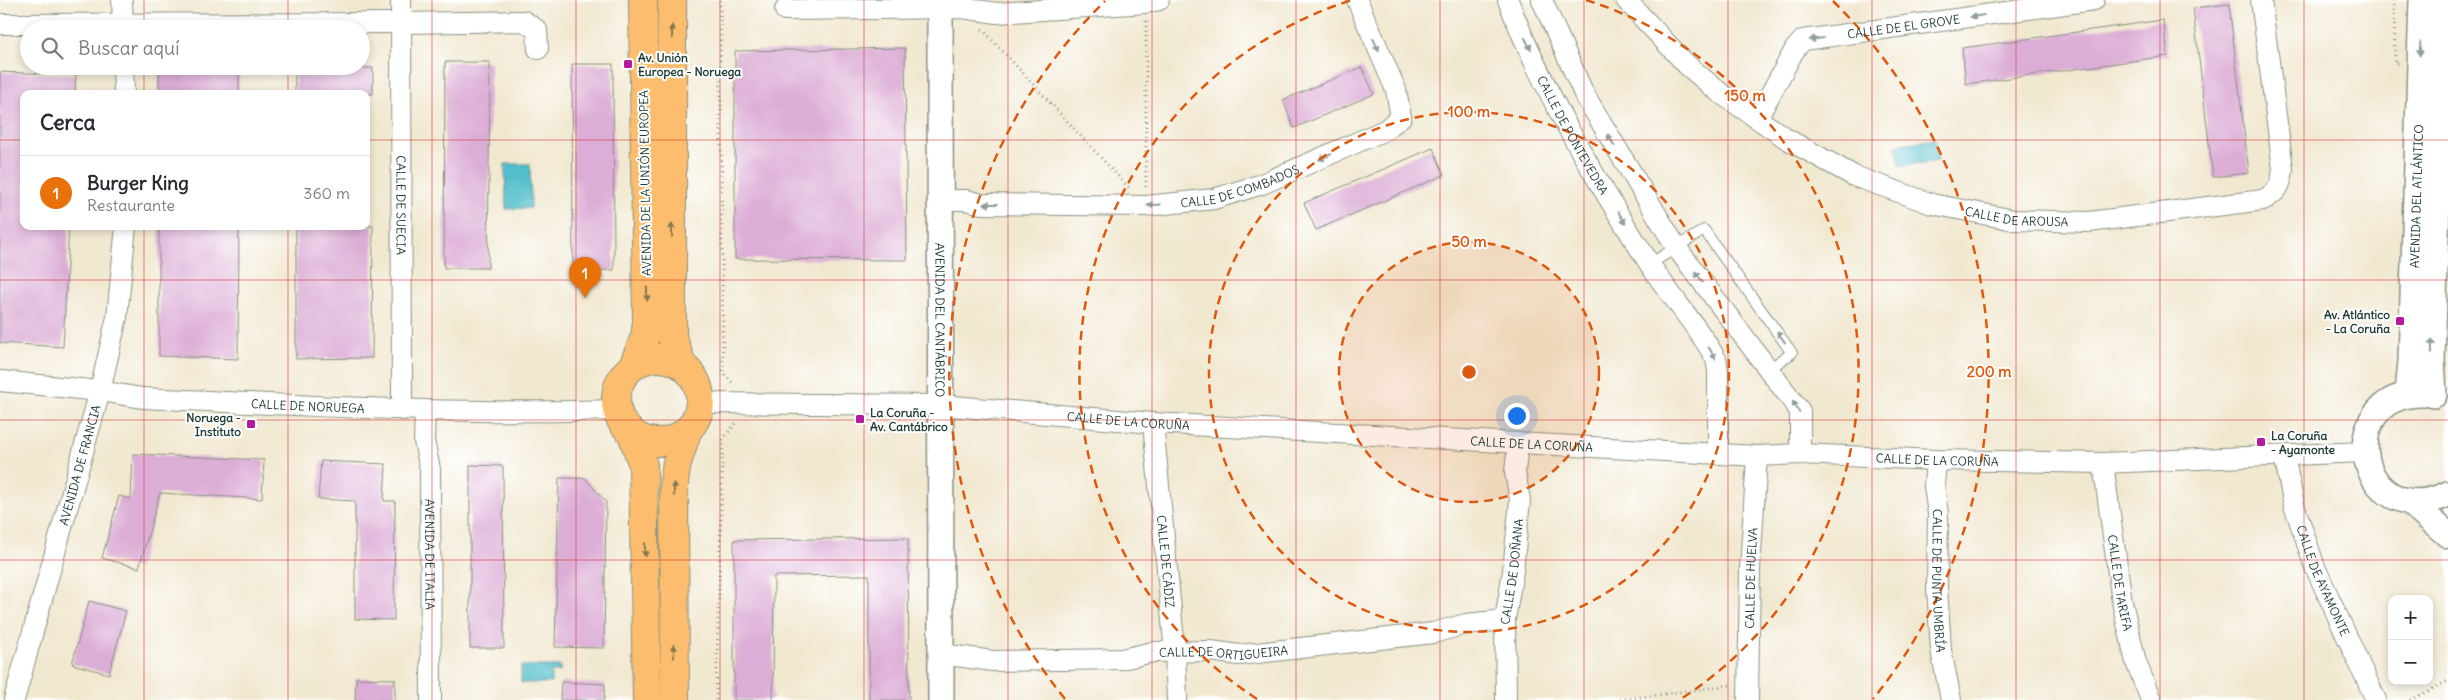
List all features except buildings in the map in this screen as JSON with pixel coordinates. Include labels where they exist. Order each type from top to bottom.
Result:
[{"type":"main road","name":"AVENIDA DE LA UNIÓN EUROPEA","points":[[634,364],[645,337],[647,322],[643,0]]},
{"type":"main road","name":"AVENIDA DE LA UNIÓN EUROPEA","points":[[672,0],[672,337],[682,364]]},
{"type":"main road","points":[[674,700],[674,482],[676,463],[687,432],[696,419],[700,404],[699,388],[693,375],[682,364],[666,358],[650,358],[634,364],[618,384],[615,397],[616,410],[622,423],[632,434],[645,441],[660,443],[674,440],[687,432]]},
{"type":"main road","points":[[632,434],[643,465],[647,700]]},
{"type":"street","points":[[122,0],[123,20]]},
{"type":"street","name":"CALLE DE SUECIA","points":[[401,0],[402,410]]},
{"type":"street","name":"CALLE DE COMBADOS","points":[[941,200],[966,200],[982,204],[1146,206],[1214,199],[1262,184],[1385,130],[1401,117],[1396,90],[1357,0]]},
{"type":"street","name":"CALLE DE PONTEVEDRA","points":[[1508,0],[1560,111],[1650,264],[1716,359],[1718,371],[1718,454]]},
{"type":"street","points":[[1542,0],[1584,94],[1676,247],[1800,411],[1800,454]]},
{"type":"street","name":"CALLE DE AROUSA","points":[[1626,0],[1687,65],[1720,93],[1758,117],[1787,139],[1854,176],[1932,204],[2014,220],[2089,222],[2263,200],[2275,193],[2280,186],[2283,169],[2261,0]]},
{"type":"street","name":"CALLE DE EL GROVE","points":[[1758,117],[1795,48],[1803,40],[2094,0]]},
{"type":"street","name":"AVENIDA DEL ATLÁNTICO","points":[[2408,394],[2411,361],[2422,0]]},
{"type":"street","name":"AVENIDA DEL ATLÁNTICO","points":[[2441,398],[2432,359],[2444,0]]},
{"type":"street","points":[[785,10],[947,5],[997,13],[1152,2]]},
{"type":"street","name":"AVENIDA DEL CANTÁBRICO","points":[[941,700],[941,200],[947,5]]},
{"type":"street","points":[[370,23],[524,20],[537,30],[538,49]]},
{"type":"street","points":[[0,24],[20,24]]},
{"type":"street","points":[[123,75],[124,90]]},
{"type":"street","name":"AVENIDA DE FRANCIA","points":[[14,700],[100,390],[116,317],[126,230]]},
{"type":"street","name":"CALLE DE NORUEGA","points":[[0,381],[100,390],[142,398],[402,410],[558,412],[616,410]]},
{"type":"street","points":[[2441,398],[2408,394],[2390,401],[2375,415],[2366,432],[2364,452],[2368,470],[2378,485],[2393,496],[2410,502],[2448,535]]},
{"type":"street","name":"CALLE DE LA CORUÑA","points":[[700,404],[941,405],[1153,423],[1757,456],[1800,454],[1936,460],[2103,463],[2364,452]]},
{"type":"street","name":"AVENIDA DE ITALIA","points":[[425,410],[424,441],[430,469],[431,700]]},
{"type":"street","name":"CALLE DE CÁDIZ","points":[[1153,423],[1175,652],[1177,700]]},
{"type":"street","name":"CALLE DE DOÑANA","points":[[1506,700],[1505,620],[1513,571],[1520,500],[1515,472],[1518,444]]},
{"type":"street","name":"CALLE DE HUELVA","points":[[1748,691],[1750,569],[1757,456]]},
{"type":"street","name":"CALLE DE AYAMONTE","points":[[2284,456],[2294,505],[2315,567],[2376,700]]},
{"type":"street","name":"CALLE DE PUNTA UMBRÍA","points":[[1936,460],[1934,486],[1938,514],[1937,587],[1940,641],[1951,700]]},
{"type":"street","name":"CALLE DE TARIFA","points":[[2103,463],[2122,602],[2136,662],[2151,700]]},
{"type":"street","points":[[2410,502],[2432,501],[2448,494]]},
{"type":"street","name":"CALLE DE ORTIGUEIRA","points":[[942,654],[992,660],[1122,659],[1153,652],[1212,651],[1239,655],[1433,633],[1466,624],[1505,620]]},
{"type":"lane","points":[[1650,264],[1704,230],[1792,353],[1769,370]]},
{"type":"path","points":[[716,700],[723,439],[741,418],[740,389],[723,373],[720,0]]},
{"type":"path","points":[[1146,206],[1152,2]]},
{"type":"path","points":[[947,5],[1146,206]]},
{"type":"path","points":[[2410,700],[2448,680]]},
{"type":"path","points":[[1620,700],[1748,691]]},
{"type":"water","points":[[1935,139],[1938,161],[1900,166],[1896,145]]},
{"type":"water","points":[[505,164],[530,164],[531,208],[506,209]]},
{"type":"water","points":[[521,666],[560,666],[560,672],[551,672],[551,683],[521,683]]},
{"type":"place","name":"Av. Unión Europea - Noruega","points":[[628,64]]},
{"type":"place","name":"Burger King","points":[[585,298]]},
{"type":"place","name":"Av. Atlántico - La Coruña","points":[[2400,321]]},
{"type":"place","name":"La Coruña - Av. Cantábrico","points":[[860,419]]},
{"type":"place","name":"Noruega - Instituto","points":[[251,424]]},
{"type":"place","name":"La Coruña - Ayamonte","points":[[2261,442]]}]
